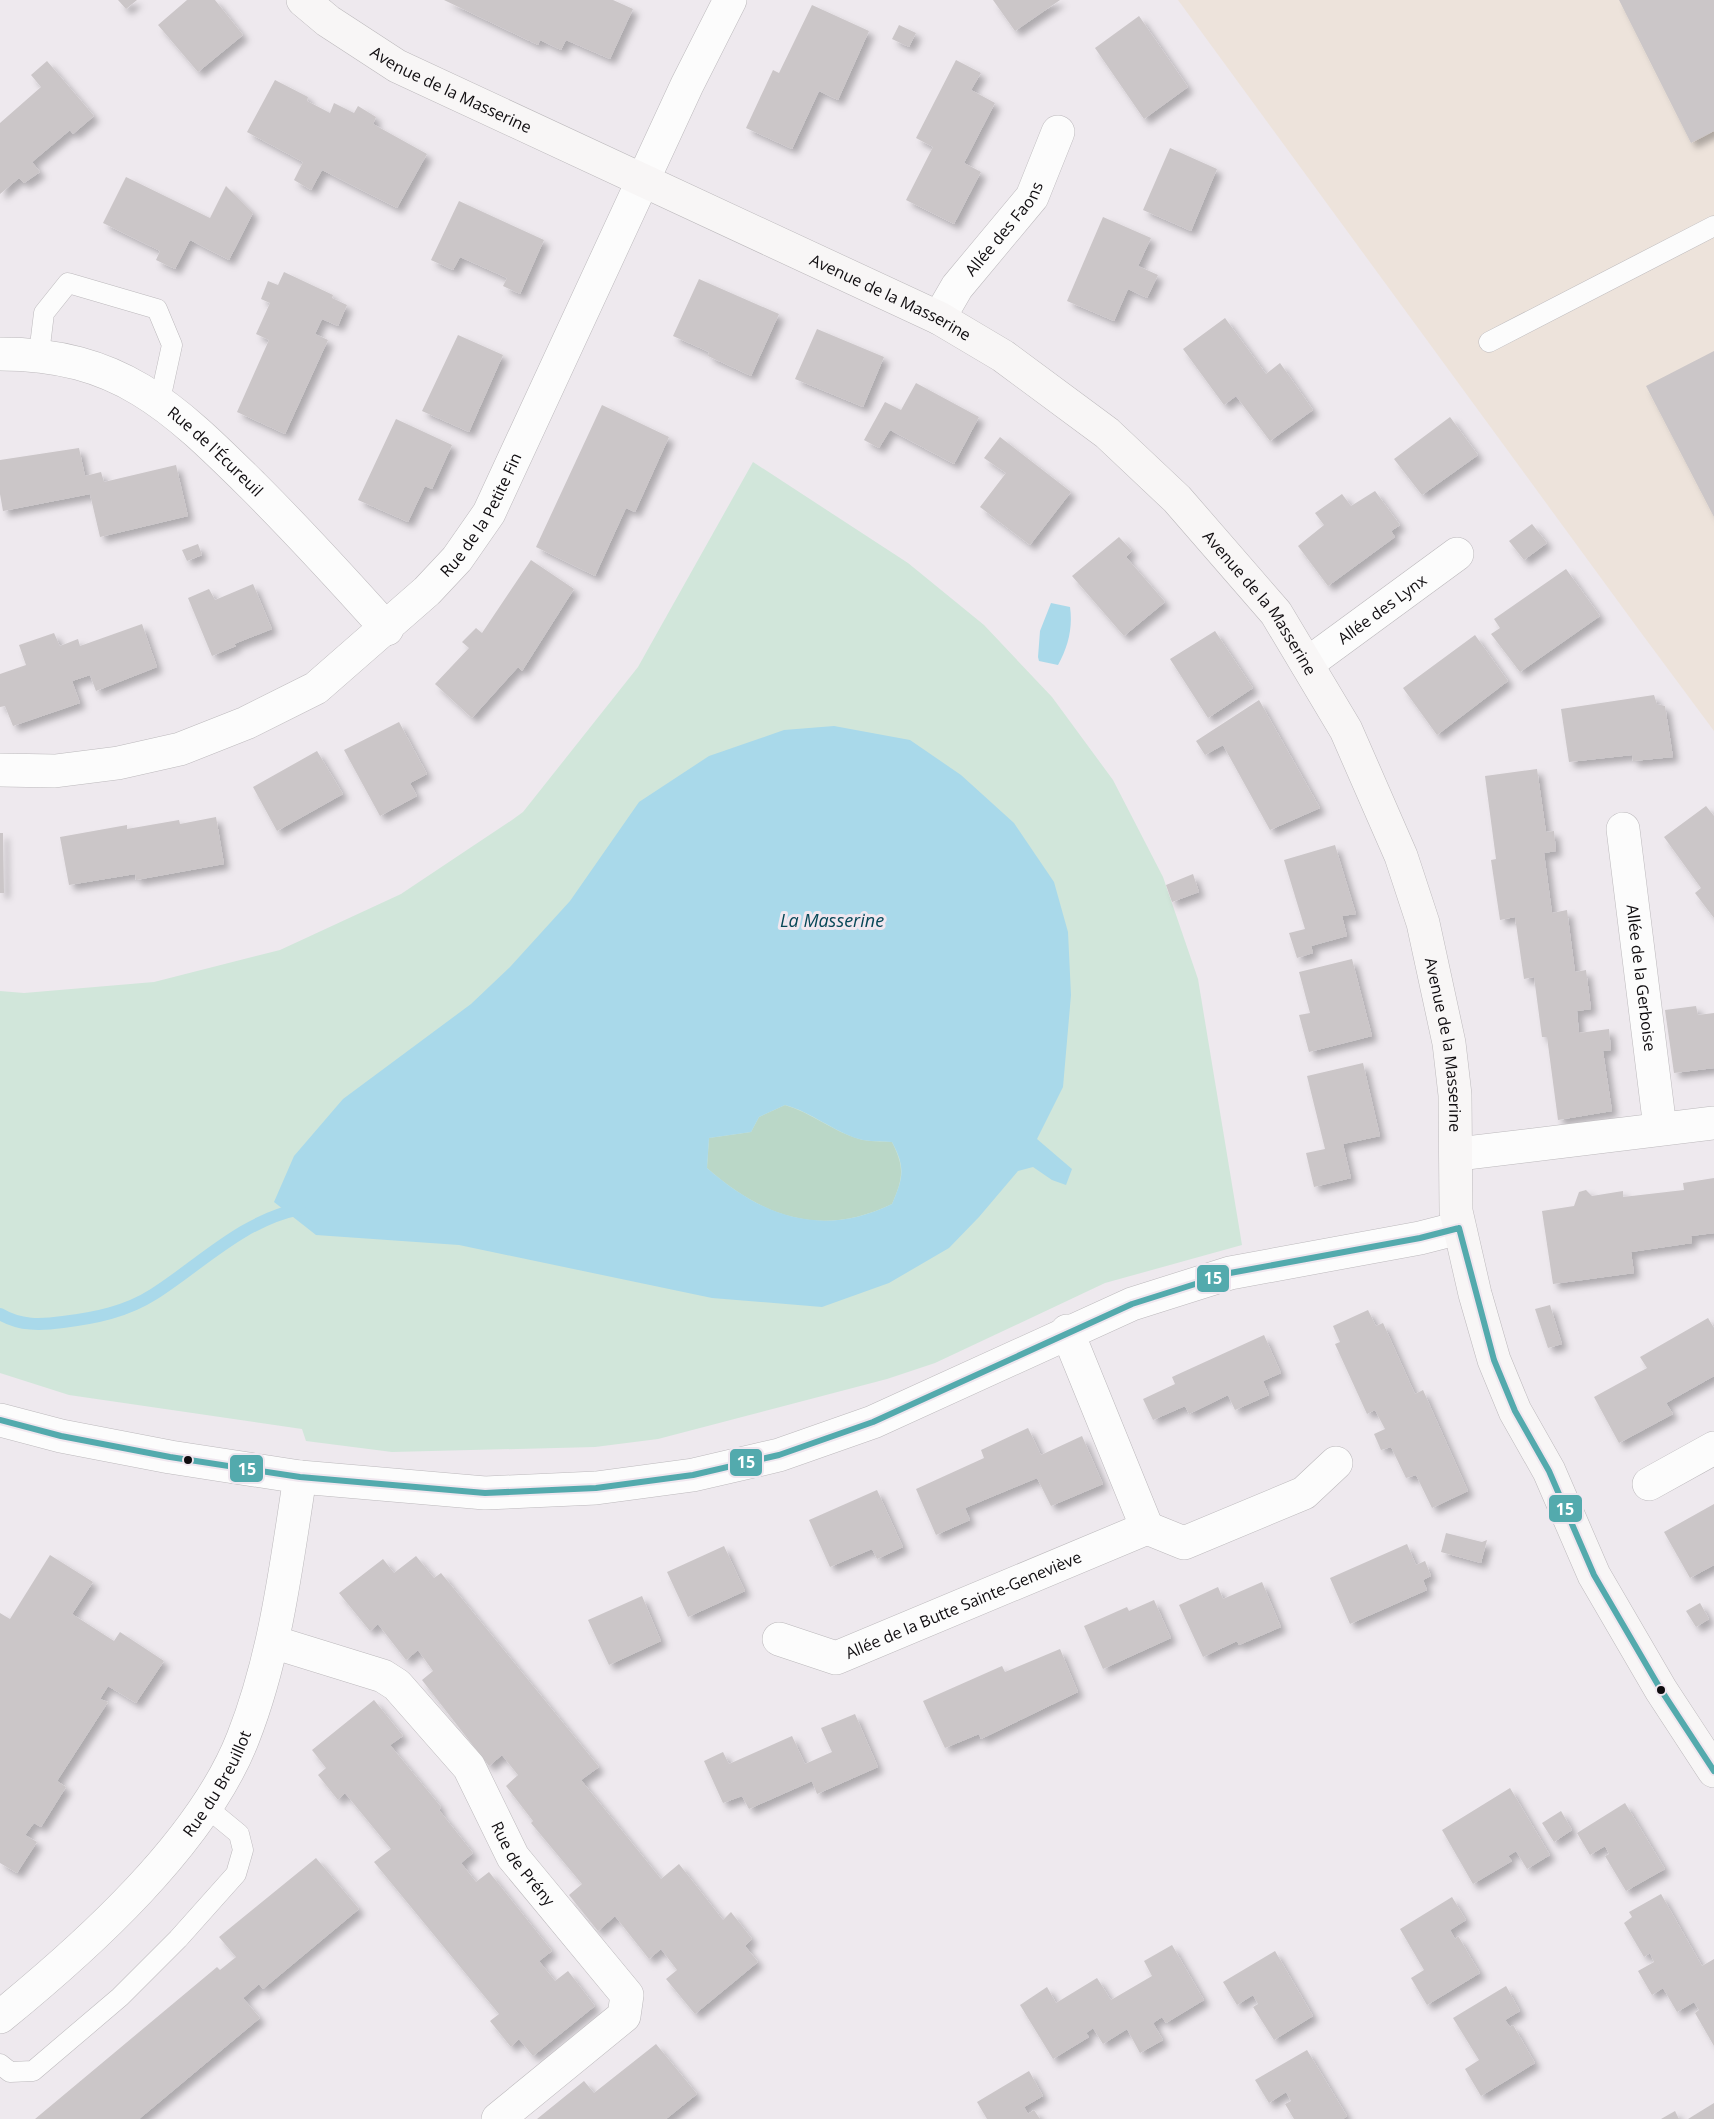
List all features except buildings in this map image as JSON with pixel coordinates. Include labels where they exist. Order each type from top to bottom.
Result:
[{"type":"street","name":"Avenue de la Masserine","points":[[303,0],[328,21],[397,66],[939,318],[1004,356],[1107,433],[1177,499],[1276,613],[1346,730],[1401,856],[1423,923],[1449,1042],[1458,1154],[1456,1211],[1494,1360],[1515,1411],[1549,1471],[1594,1575],[1645,1663],[1714,1771]]},
{"type":"street","name":"Rue de la Petite Fin","points":[[0,770],[55,771],[118,762],[180,749],[246,723],[316,688],[387,629],[457,559],[489,513],[725,2]]},
{"type":"street","name":"Allée des Faons","points":[[939,318],[957,287],[1032,197],[1058,132]]},
{"type":"street","name":"Rue de l'Écureuil","points":[[0,354],[39,354],[82,363],[160,400],[189,422],[316,549],[387,629]]},
{"type":"street","name":"Allée des Lynx","points":[[1307,664],[1457,554]]},
{"type":"street","name":"Allée de la Gerboise","points":[[1623,829],[1660,1128]]},
{"type":"street","points":[[1458,1154],[1714,1123]]},
{"type":"street","points":[[0,1420],[61,1436],[170,1457],[300,1477],[485,1493],[596,1488],[693,1475],[779,1455],[873,1422],[1067,1331],[1132,1304],[1230,1273],[1420,1238],[1459,1228]]},
{"type":"street","points":[[1067,1331],[1147,1528],[1184,1543],[1304,1493],[1336,1463]]},
{"type":"street","points":[[1649,1484],[1714,1448]]},
{"type":"street","name":"Rue du Breuillot","points":[[0,2017],[55,1972],[112,1918],[178,1843],[221,1781],[242,1741],[273,1642],[281,1605],[300,1477]]},
{"type":"street","name":"Allée de la Butte Sainte-Geneviève","points":[[779,1639],[836,1658],[1147,1528]]},
{"type":"street","name":"Rue de Prény","points":[[273,1642],[383,1676],[397,1685],[469,1767],[513,1857],[627,1995],[624,2016],[498,2119]]},
{"type":"lane","points":[[1489,342],[1714,226]]},
{"type":"lane","points":[[39,354],[44,313],[68,283],[157,309],[172,345],[160,400]]},
{"type":"lane","points":[[0,2064],[10,2073],[33,2071],[120,1997],[178,1939],[236,1875],[243,1850],[239,1834],[205,1806]]},
{"type":"shaded area","points":[[1178,0],[1714,0],[1714,731],[1639,630]]},
{"type":"green space","points":[[753,462],[908,563],[984,625],[1052,697],[1113,780],[1163,877],[1198,979],[1242,1245],[1105,1283],[935,1363],[887,1379],[658,1439],[595,1447],[392,1452],[306,1441],[302,1429],[69,1395],[0,1373],[0,991],[24,993],[154,982],[280,950],[401,894],[512,820],[523,812],[638,667]]},
{"type":"green space","points":[[785,1105],[859,1139],[892,1142],[899,1159],[901,1173],[892,1204],[841,1220],[794,1217],[771,1210],[750,1199],[707,1168],[709,1138],[751,1132],[759,1117]]},
{"type":"water","points":[[1051,603],[1070,607],[1069,637],[1058,665],[1039,661],[1038,657],[1040,631]]},
{"type":"water","name":"La Masserine","points":[[834,726],[910,740],[961,775],[1014,823],[1054,882],[1068,932],[1071,995],[1063,1087],[1037,1139],[1072,1169],[1066,1185],[1052,1180],[1033,1167],[1018,1171],[949,1248],[889,1283],[822,1307],[712,1298],[459,1245],[316,1235],[274,1202],[294,1156],[343,1099],[471,1004],[510,967],[570,901],[639,802],[709,756],[784,730]],"holes":[[[785,1105],[859,1139],[892,1142],[901,1166],[901,1180],[892,1204],[841,1220],[794,1217],[772,1210],[750,1199],[707,1168],[709,1138],[751,1132],[759,1117]]]},
{"type":"waterway","points":[[0,1314],[23,1323],[47,1324],[121,1310],[154,1294],[241,1233],[279,1215],[300,1209]]},
{"type":"transit line","name":"15","points":[[1459,1228],[1494,1360],[1515,1411],[1549,1471],[1594,1575],[1661,1690],[1714,1771]]},
{"type":"transit line","name":"15","points":[[0,1420],[61,1436],[170,1457],[300,1477],[485,1493],[596,1488],[693,1475],[779,1455],[873,1422],[1132,1304],[1230,1273],[1420,1238],[1459,1228]]}]
